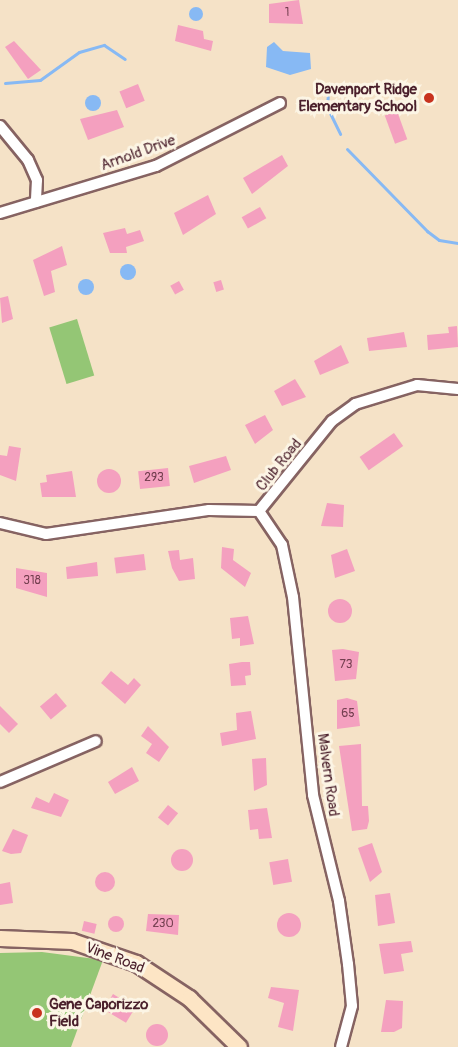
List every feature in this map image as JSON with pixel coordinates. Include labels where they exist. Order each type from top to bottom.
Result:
[{"type":"street","name":"Arnold Drive","points":[[0,213],[156,166],[280,103]]},
{"type":"street","points":[[0,126],[28,160],[37,180],[36,202]]},
{"type":"street","name":"Club Road","points":[[0,523],[46,534],[208,510],[259,511],[332,421],[355,404],[417,385],[458,389]]},
{"type":"street","name":"Malvern Road","points":[[259,511],[282,544],[293,597],[314,795],[339,901],[348,964],[352,1006],[341,1047]]},
{"type":"street","points":[[0,782],[96,741]]},
{"type":"street","name":"Vine Road","points":[[0,938],[72,941],[136,963],[189,998],[239,1047]]},
{"type":"green space","points":[[77,319],[94,375],[67,384],[49,327]]},
{"type":"green space","name":"Gene Caporizzo Field","points":[[42,952],[103,960],[71,1047],[0,1047],[0,953]]},
{"type":"water","points":[[196,7],[201,9],[203,14],[201,19],[196,21],[191,19],[189,14],[191,9]]},
{"type":"water","points":[[274,42],[283,51],[310,53],[311,69],[290,75],[266,67],[267,47]]},
{"type":"water","points":[[90,95],[96,95],[101,103],[99,109],[90,111],[85,106],[85,100]]},
{"type":"water","points":[[128,264],[136,272],[128,280],[120,272]]},
{"type":"water","points":[[86,279],[94,287],[86,295],[78,287]]},
{"type":"building","points":[[299,0],[303,24],[269,23],[269,4]]},
{"type":"building","points":[[178,25],[203,31],[204,39],[213,41],[211,51],[175,41]]},
{"type":"building","points":[[14,41],[41,70],[28,79],[5,47]]},
{"type":"building","points":[[138,84],[145,101],[126,108],[119,91]]},
{"type":"building","points":[[117,110],[124,127],[88,140],[80,119]]},
{"type":"building","points":[[397,111],[407,139],[395,144],[385,115]]},
{"type":"building","points":[[282,155],[288,166],[252,194],[243,178]]},
{"type":"building","points":[[208,195],[216,214],[183,235],[174,213]]},
{"type":"building","points":[[260,207],[266,218],[248,229],[242,217]]},
{"type":"building","points":[[125,228],[127,234],[140,230],[144,241],[126,247],[127,253],[110,253],[103,233]]},
{"type":"building","points":[[62,246],[67,265],[51,271],[55,292],[44,296],[33,260]]},
{"type":"building","points":[[221,280],[224,290],[216,292],[213,282]]},
{"type":"building","points":[[179,281],[184,290],[175,295],[170,286]]},
{"type":"building","points":[[8,296],[13,319],[2,323],[0,298]]},
{"type":"building","points":[[457,326],[458,347],[428,350],[427,335],[449,333],[448,327]]},
{"type":"building","points":[[404,332],[407,347],[369,351],[367,338]]},
{"type":"building","points":[[341,345],[349,363],[320,375],[314,361]]},
{"type":"building","points":[[295,379],[306,397],[282,406],[274,391]]},
{"type":"building","points":[[265,415],[273,430],[255,444],[245,425]]},
{"type":"building","points":[[394,433],[403,446],[369,470],[360,457]]},
{"type":"building","points":[[9,446],[21,448],[16,481],[0,475],[0,455],[7,456]]},
{"type":"building","points":[[226,456],[231,470],[194,483],[189,466]]},
{"type":"building","points":[[168,468],[170,486],[140,489],[138,471]]},
{"type":"building","points":[[109,469],[114,470],[120,476],[120,486],[114,492],[109,493],[104,492],[98,486],[97,481],[98,476],[104,470]]},
{"type":"building","points":[[72,471],[76,497],[42,497],[40,483],[47,482],[46,475]]},
{"type":"building","points":[[327,503],[344,505],[343,527],[321,526]]},
{"type":"building","points":[[222,547],[234,549],[233,560],[251,573],[245,587],[221,568]]},
{"type":"building","points":[[347,549],[355,571],[335,578],[331,555]]},
{"type":"building","points":[[179,550],[180,560],[193,558],[195,579],[179,581],[172,568],[168,551]]},
{"type":"building","points":[[144,554],[146,570],[116,574],[114,558]]},
{"type":"building","points":[[97,562],[98,576],[67,579],[66,567]]},
{"type":"building","points":[[16,568],[47,573],[47,597],[16,588]]},
{"type":"building","points":[[340,599],[345,600],[351,606],[351,616],[345,622],[340,623],[335,622],[329,616],[328,611],[329,606],[335,600]]},
{"type":"building","points":[[248,616],[254,644],[240,646],[240,638],[232,639],[230,618]]},
{"type":"building","points":[[343,649],[359,652],[356,679],[335,681],[332,650]]},
{"type":"building","points":[[250,662],[251,675],[245,676],[246,685],[231,686],[229,664]]},
{"type":"building","points":[[111,671],[128,685],[134,678],[141,685],[125,704],[101,683]]},
{"type":"building","points":[[56,693],[67,706],[51,720],[40,706]]},
{"type":"building","points":[[347,698],[357,701],[360,726],[337,729],[337,700]]},
{"type":"building","points":[[0,706],[18,724],[9,733],[0,724]]},
{"type":"building","points":[[251,711],[256,739],[222,746],[220,733],[237,730],[236,713]]},
{"type":"building","points":[[148,726],[169,747],[159,762],[146,753],[152,744],[141,736]]},
{"type":"building","points":[[361,744],[362,806],[368,806],[369,821],[367,829],[352,831],[339,746]]},
{"type":"building","points":[[266,758],[267,785],[254,791],[252,759]]},
{"type":"building","points":[[132,767],[139,781],[115,794],[108,782]]},
{"type":"building","points":[[54,793],[69,800],[61,817],[31,808],[36,797],[49,803]]},
{"type":"building","points":[[168,805],[178,813],[168,826],[158,817]]},
{"type":"building","points":[[267,808],[272,838],[259,839],[258,829],[250,830],[248,810]]},
{"type":"building","points":[[13,829],[28,835],[21,853],[11,854],[2,851]]},
{"type":"building","points":[[372,843],[382,872],[370,882],[358,848]]},
{"type":"building","points":[[182,849],[190,852],[193,860],[190,868],[182,871],[174,868],[171,860],[174,852]]},
{"type":"building","points":[[288,859],[292,882],[273,885],[269,862]]},
{"type":"building","points":[[105,872],[112,875],[115,882],[112,889],[105,892],[98,889],[95,882],[98,875]]},
{"type":"building","points":[[10,882],[13,903],[0,905],[0,884]]},
{"type":"building","points":[[390,893],[395,923],[378,926],[375,895]]},
{"type":"building","points":[[289,913],[298,916],[301,925],[298,934],[289,937],[280,934],[277,925],[280,916]]},
{"type":"building","points":[[148,914],[179,915],[178,935],[146,931]]},
{"type":"building","points":[[113,916],[119,916],[124,924],[122,930],[113,932],[108,927],[108,921]]},
{"type":"building","points":[[84,921],[97,924],[94,934],[82,931]]},
{"type":"building","points":[[411,941],[413,952],[401,954],[404,971],[384,974],[379,944]]},
{"type":"building","points":[[271,987],[299,990],[293,1031],[278,1027],[284,1003],[268,998]]},
{"type":"building","points":[[113,994],[135,1007],[126,1023],[104,1009]]},
{"type":"building","points":[[386,1000],[403,1001],[402,1028],[394,1032],[381,1032]]},
{"type":"building","points":[[157,1024],[165,1027],[168,1035],[165,1043],[157,1046],[149,1043],[146,1035],[149,1027]]},
{"type":"waterway","points":[[5,83],[40,80],[79,52],[104,45],[125,59]]},
{"type":"waterway","points":[[328,93],[327,107],[340,134]]},
{"type":"waterway","points":[[347,149],[427,231],[439,240],[458,243]]},
{"type":"place","name":"Davenport Ridge Elementary School","points":[[429,98]]},
{"type":"place","name":"Gene Caporizzo Field","points":[[37,1013]]}]
